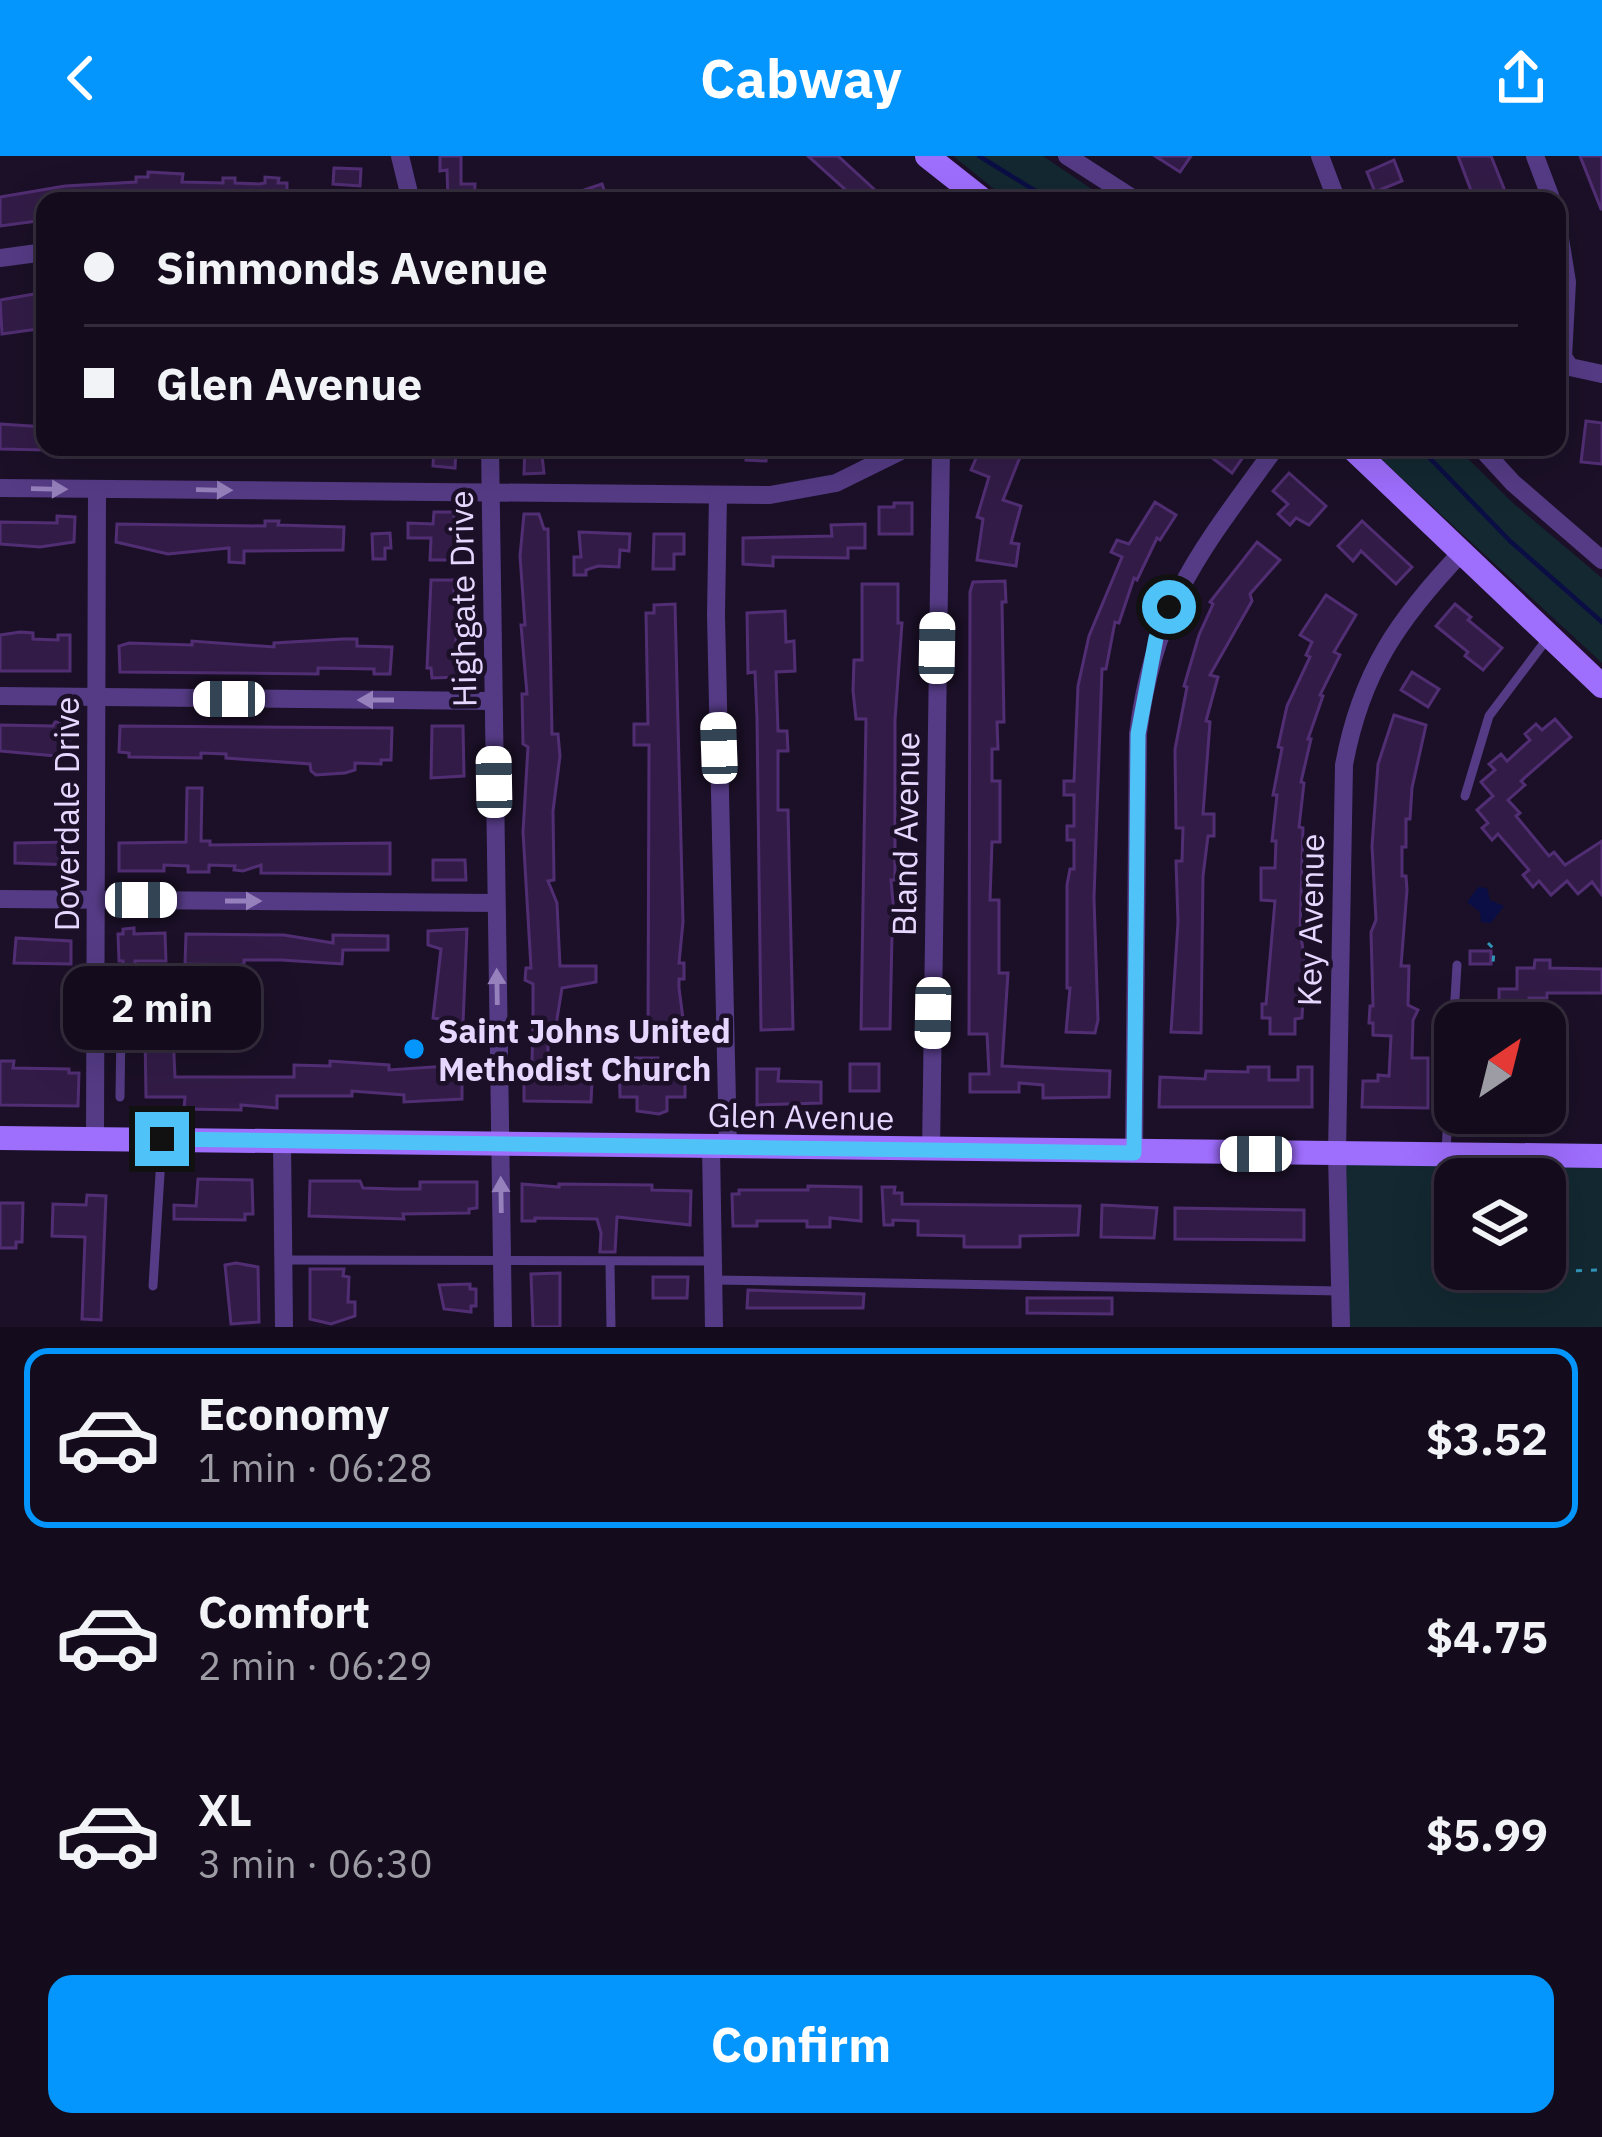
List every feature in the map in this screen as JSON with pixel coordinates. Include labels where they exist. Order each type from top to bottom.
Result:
[{"type":"street","points":[[400,156],[410,192]]},
{"type":"street","points":[[927,156],[973,192]]},
{"type":"street","points":[[1067,156],[1123,192]]},
{"type":"street","points":[[1320,156],[1334,192]]},
{"type":"street","points":[[1535,156],[1549,192]]},
{"type":"street","points":[[0,258],[36,253]]},
{"type":"street","points":[[1566,276],[1566,322]]},
{"type":"street","points":[[1566,363],[1602,374]]},
{"type":"street","name":"Highgate Drive","points":[[490,456],[503,1327]]},
{"type":"street","points":[[0,488],[770,495],[815,489],[862,473],[893,456]]},
{"type":"street","name":"Bland Avenue","points":[[932,1150],[941,456]]},
{"type":"street","points":[[1134,1153],[1138,734],[1146,686],[1156,638],[1185,575],[1270,456]]},
{"type":"street","points":[[1361,456],[1602,686]]},
{"type":"street","points":[[1488,456],[1602,560]]},
{"type":"street","name":"Doverdale Drive","points":[[95,1139],[98,489]]},
{"type":"street","points":[[714,1327],[720,1147],[718,495]]},
{"type":"street","name":"Key Avenue","points":[[1341,1327],[1337,1154],[1341,792],[1348,741],[1364,688],[1398,624],[1463,550]]},
{"type":"street","points":[[0,696],[493,700]]},
{"type":"street","points":[[0,899],[496,903]]},
{"type":"street","name":"Glen Avenue","points":[[0,1138],[1602,1156]]},
{"type":"street","points":[[282,1141],[284,1327]]},
{"type":"lane","points":[[1465,796],[1489,716],[1550,635]]},
{"type":"lane","points":[[1446,1155],[1456,965]]},
{"type":"lane","points":[[120,1097],[121,1025]]},
{"type":"lane","points":[[96,1062],[120,1063]]},
{"type":"lane","points":[[153,1286],[162,1139]]},
{"type":"lane","points":[[282,1260],[610,1263],[714,1271],[1340,1291]]},
{"type":"lane","points":[[610,1263],[611,1327]]},
{"type":"path","points":[[1488,944],[1494,949],[1492,964]]},
{"type":"path","points":[[1566,1271],[1597,1270],[1602,1265]]},
{"type":"shaded area","points":[[953,156],[1043,156],[1096,192],[998,192]]},
{"type":"shaded area","points":[[1378,456],[1465,456],[1602,578],[1602,663]]},
{"type":"shaded area","points":[[1478,887],[1487,888],[1490,900],[1504,906],[1491,923],[1481,922],[1480,912],[1467,902]]},
{"type":"shaded area","points":[[1345,1162],[1434,1163],[1434,1290],[1566,1290],[1566,1164],[1602,1164],[1602,1327],[1348,1327]]},
{"type":"building","points":[[440,156],[461,156],[461,184],[475,184],[475,192],[448,192],[447,170],[440,171]]},
{"type":"building","points":[[808,156],[838,156],[875,190],[848,192]]},
{"type":"building","points":[[1155,156],[1191,156],[1180,172]]},
{"type":"building","points":[[1458,156],[1491,156],[1505,192],[1472,192]]},
{"type":"building","points":[[1580,156],[1602,156],[1602,209],[1601,209]]},
{"type":"building","points":[[1394,160],[1402,181],[1375,192],[1367,172]]},
{"type":"building","points":[[334,168],[361,169],[360,186],[333,184]]},
{"type":"building","points":[[148,172],[183,174],[182,182],[223,183],[223,178],[235,178],[235,183],[259,184],[265,183],[265,177],[279,178],[278,183],[287,183],[287,192],[36,192],[36,221],[0,226],[0,197],[65,186],[136,182],[136,177],[148,177]]},
{"type":"building","points":[[602,184],[605,192],[578,192]]},
{"type":"building","points":[[36,294],[36,329],[2,334],[0,300]]},
{"type":"building","points":[[1586,421],[1602,423],[1602,464],[1581,462]]},
{"type":"building","points":[[0,424],[36,426],[36,450],[0,449]]},
{"type":"building","points":[[434,456],[456,456],[455,468],[433,466]]},
{"type":"building","points":[[525,456],[542,456],[544,473],[524,474]]},
{"type":"building","points":[[746,456],[766,456],[766,461],[746,460]]},
{"type":"building","points":[[977,456],[1020,456],[1003,500],[1021,506],[1011,543],[1019,544],[1016,566],[977,560],[983,519],[977,517],[989,477],[971,470]]},
{"type":"building","points":[[1210,456],[1244,456],[1232,473]]},
{"type":"building","points":[[1289,473],[1326,506],[1309,525],[1296,518],[1290,525],[1278,514],[1288,504],[1273,491]]},
{"type":"building","points":[[1155,502],[1176,515],[1157,538],[1137,580],[1134,578],[1119,623],[1115,622],[1106,669],[1102,669],[1094,898],[1098,1020],[1095,1033],[1066,1032],[1070,988],[1067,885],[1070,869],[1074,869],[1074,840],[1067,840],[1067,826],[1074,826],[1074,795],[1064,795],[1064,781],[1074,781],[1078,686],[1089,636],[1122,557],[1111,552],[1117,540],[1129,544]]},
{"type":"building","points":[[894,503],[912,503],[912,534],[879,534],[879,507],[894,507]]},
{"type":"building","points":[[434,512],[454,512],[455,560],[430,560],[431,538],[408,538],[408,523],[433,524]]},
{"type":"building","points":[[524,514],[539,514],[548,529],[552,734],[558,734],[560,756],[553,811],[554,880],[548,881],[557,903],[560,966],[596,966],[596,982],[562,988],[556,1025],[548,1025],[548,1077],[592,1081],[591,1102],[524,1101],[524,1061],[532,1061],[533,984],[525,980],[526,968],[531,968],[523,832],[528,747],[523,744],[522,694],[527,694],[521,625],[525,625],[520,556]]},
{"type":"building","points":[[57,516],[75,517],[74,542],[40,547],[0,544],[0,522],[57,523]]},
{"type":"building","points":[[265,521],[344,527],[343,550],[244,551],[244,563],[229,562],[229,548],[168,554],[116,542],[117,524],[265,526]]},
{"type":"building","points":[[1362,521],[1412,567],[1396,584],[1361,551],[1353,561],[1338,546]]},
{"type":"building","points":[[865,524],[865,548],[848,548],[848,558],[773,557],[773,566],[743,564],[743,538],[832,536],[831,525]]},
{"type":"building","points":[[579,532],[630,534],[629,551],[620,550],[619,567],[598,566],[586,570],[586,575],[574,575],[574,557],[581,557]]},
{"type":"building","points":[[390,533],[391,548],[385,548],[385,559],[373,559],[372,534]]},
{"type":"building","points":[[654,534],[684,534],[684,554],[674,554],[674,569],[653,569]]},
{"type":"building","points":[[1257,542],[1280,560],[1250,594],[1252,601],[1210,675],[1218,677],[1206,721],[1210,722],[1203,814],[1214,814],[1214,836],[1208,836],[1203,876],[1201,1033],[1171,1032],[1178,922],[1176,861],[1182,861],[1183,828],[1176,828],[1175,749],[1184,686],[1210,602]]},
{"type":"building","points":[[431,580],[454,580],[454,591],[459,590],[455,657],[462,657],[462,677],[432,678],[427,668]]},
{"type":"building","points":[[1005,581],[1004,722],[997,722],[998,749],[992,749],[992,781],[1000,781],[1000,842],[992,842],[990,900],[999,900],[999,973],[1008,973],[1002,1066],[1110,1071],[1109,1097],[1043,1098],[1043,1085],[1019,1083],[1019,1092],[970,1092],[970,1074],[989,1074],[987,1034],[969,1034],[970,592],[973,582]]},
{"type":"building","points":[[862,584],[898,584],[898,623],[902,623],[895,720],[895,880],[891,880],[896,935],[892,935],[890,1029],[861,1029],[866,719],[856,719],[853,691],[854,660],[862,660]]},
{"type":"building","points":[[1326,595],[1356,615],[1334,652],[1340,655],[1320,695],[1301,782],[1302,1018],[1295,1019],[1295,1034],[1270,1034],[1270,1018],[1262,1018],[1262,1004],[1266,1004],[1275,901],[1261,900],[1261,868],[1275,868],[1276,841],[1272,841],[1277,795],[1273,795],[1282,748],[1278,747],[1287,706],[1312,642],[1300,635]]},
{"type":"building","points":[[675,604],[683,922],[679,963],[684,963],[679,988],[685,1034],[648,1035],[649,745],[634,745],[634,724],[648,724],[646,613],[654,613],[654,605]]},
{"type":"building","points":[[1455,604],[1502,648],[1483,670],[1436,626]]},
{"type":"building","points":[[785,611],[786,642],[794,641],[795,671],[776,672],[778,731],[787,731],[788,751],[778,751],[778,810],[788,810],[793,1029],[761,1030],[757,719],[755,672],[748,673],[747,613]]},
{"type":"building","points":[[33,633],[33,639],[58,640],[58,635],[70,635],[70,671],[0,671],[0,635]]},
{"type":"building","points":[[357,639],[357,646],[392,647],[390,674],[374,674],[374,669],[318,668],[318,674],[120,672],[119,646],[129,643],[192,645],[192,641],[274,647],[274,643]]},
{"type":"building","points":[[1412,672],[1439,689],[1428,707],[1401,690]]},
{"type":"building","points":[[1394,715],[1426,725],[1410,819],[1406,819],[1406,847],[1402,847],[1407,890],[1401,966],[1409,966],[1408,1005],[1418,1010],[1413,1020],[1412,1058],[1428,1058],[1428,1108],[1362,1107],[1363,1081],[1389,1076],[1391,1036],[1373,1035],[1373,1023],[1369,1023],[1378,764]]},
{"type":"building","points":[[1555,719],[1571,737],[1521,781],[1525,785],[1508,800],[1549,856],[1554,852],[1565,865],[1602,841],[1602,895],[1592,882],[1578,894],[1567,881],[1551,895],[1539,881],[1533,887],[1523,875],[1529,870],[1498,834],[1492,840],[1482,828],[1488,823],[1477,810],[1493,796],[1481,782],[1495,770],[1489,764],[1501,754],[1507,761],[1530,740],[1525,734],[1536,724],[1542,730]]},
{"type":"building","points":[[55,722],[69,726],[71,754],[67,757],[0,751],[0,725],[53,726]]},
{"type":"building","points":[[120,726],[392,728],[391,760],[355,763],[355,770],[316,775],[310,764],[226,758],[226,754],[129,757],[119,752]]},
{"type":"building","points":[[432,726],[463,726],[464,776],[431,778]]},
{"type":"building","points":[[187,788],[202,788],[201,841],[210,841],[210,845],[390,843],[390,874],[261,873],[261,865],[243,871],[209,865],[209,872],[188,872],[188,866],[164,865],[164,871],[119,871],[119,843],[186,842]]},
{"type":"building","points":[[72,842],[72,850],[78,850],[78,862],[73,865],[15,863],[15,843]]},
{"type":"building","points":[[433,860],[465,860],[466,880],[433,880]]},
{"type":"building","points":[[134,928],[134,934],[165,933],[166,961],[135,961],[136,972],[124,972],[118,934]]},
{"type":"building","points":[[467,929],[463,1023],[433,1018],[441,949],[428,945],[428,931]]},
{"type":"building","points":[[186,934],[284,935],[333,943],[333,935],[388,936],[388,950],[343,950],[342,964],[244,960],[244,965],[185,964]]},
{"type":"building","points":[[16,938],[71,941],[71,964],[14,963]]},
{"type":"building","points":[[1470,951],[1491,951],[1491,964],[1470,964]]},
{"type":"building","points":[[1535,960],[1550,960],[1550,968],[1602,969],[1602,993],[1547,993],[1547,998],[1529,998],[1529,1002],[1499,1002],[1499,989],[1517,989],[1517,968],[1534,968]]},
{"type":"building","points":[[145,1033],[173,1034],[175,1077],[294,1077],[294,1065],[330,1066],[330,1061],[389,1065],[389,1070],[462,1065],[462,1099],[404,1102],[404,1095],[352,1091],[352,1096],[277,1096],[277,1108],[184,1109],[185,1097],[146,1097]]},
{"type":"building","points":[[619,1058],[658,1058],[659,1067],[685,1067],[685,1097],[667,1097],[667,1111],[659,1114],[637,1111],[637,1097],[620,1097]]},
{"type":"building","points":[[0,1061],[14,1061],[13,1068],[79,1073],[78,1106],[0,1105]]},
{"type":"building","points":[[850,1064],[879,1064],[879,1091],[850,1091]]},
{"type":"building","points":[[1248,1067],[1269,1067],[1269,1080],[1298,1080],[1298,1067],[1312,1067],[1312,1107],[1159,1107],[1160,1077],[1205,1079],[1206,1071],[1248,1072]]},
{"type":"building","points":[[757,1069],[779,1069],[778,1081],[821,1082],[821,1103],[757,1105]]},
{"type":"building","points":[[198,1179],[252,1180],[253,1214],[245,1214],[245,1220],[174,1219],[174,1205],[196,1206]]},
{"type":"building","points":[[310,1181],[360,1181],[363,1188],[396,1189],[420,1189],[420,1182],[477,1182],[477,1208],[469,1213],[403,1214],[404,1219],[309,1216]]},
{"type":"building","points":[[522,1184],[652,1185],[652,1190],[691,1191],[690,1225],[617,1217],[615,1252],[600,1252],[597,1219],[522,1221]]},
{"type":"building","points":[[808,1186],[861,1187],[861,1221],[830,1218],[830,1227],[807,1227],[807,1221],[733,1226],[732,1194],[739,1190],[808,1190]]},
{"type":"building","points":[[882,1187],[895,1187],[894,1193],[902,1193],[902,1204],[1080,1206],[1078,1235],[1020,1236],[1020,1247],[964,1247],[964,1236],[918,1235],[918,1221],[893,1220],[893,1225],[884,1225]]},
{"type":"building","points":[[87,1195],[106,1196],[101,1320],[82,1319],[85,1237],[52,1236],[53,1204],[86,1205]]},
{"type":"building","points":[[0,1203],[23,1203],[22,1242],[16,1242],[16,1248],[0,1248]]},
{"type":"building","points":[[1102,1205],[1157,1208],[1154,1238],[1101,1237]]},
{"type":"building","points":[[1175,1208],[1304,1210],[1304,1240],[1175,1239]]},
{"type":"building","points":[[225,1265],[258,1267],[259,1322],[231,1324]]},
{"type":"building","points":[[310,1269],[344,1269],[343,1276],[349,1277],[348,1302],[355,1302],[355,1316],[331,1324],[310,1319]]},
{"type":"building","points":[[560,1273],[560,1327],[533,1327],[531,1274]]},
{"type":"building","points":[[653,1277],[688,1277],[687,1298],[653,1298]]},
{"type":"building","points":[[470,1284],[470,1289],[476,1289],[476,1306],[471,1306],[471,1312],[444,1309],[439,1285]]},
{"type":"building","points":[[748,1290],[864,1294],[863,1308],[747,1308]]},
{"type":"building","points":[[1027,1298],[1112,1298],[1112,1314],[1027,1313]]},
{"type":"waterway","points":[[979,156],[1037,192]]},
{"type":"waterway","points":[[1428,456],[1510,541],[1602,622]]},
{"type":"place","name":"Saint Johns United Methodist Church","points":[[414,1049]]},
{"type":"route","points":[[162,1139],[1134,1153],[1138,734],[1156,638],[1169,607]]}]
